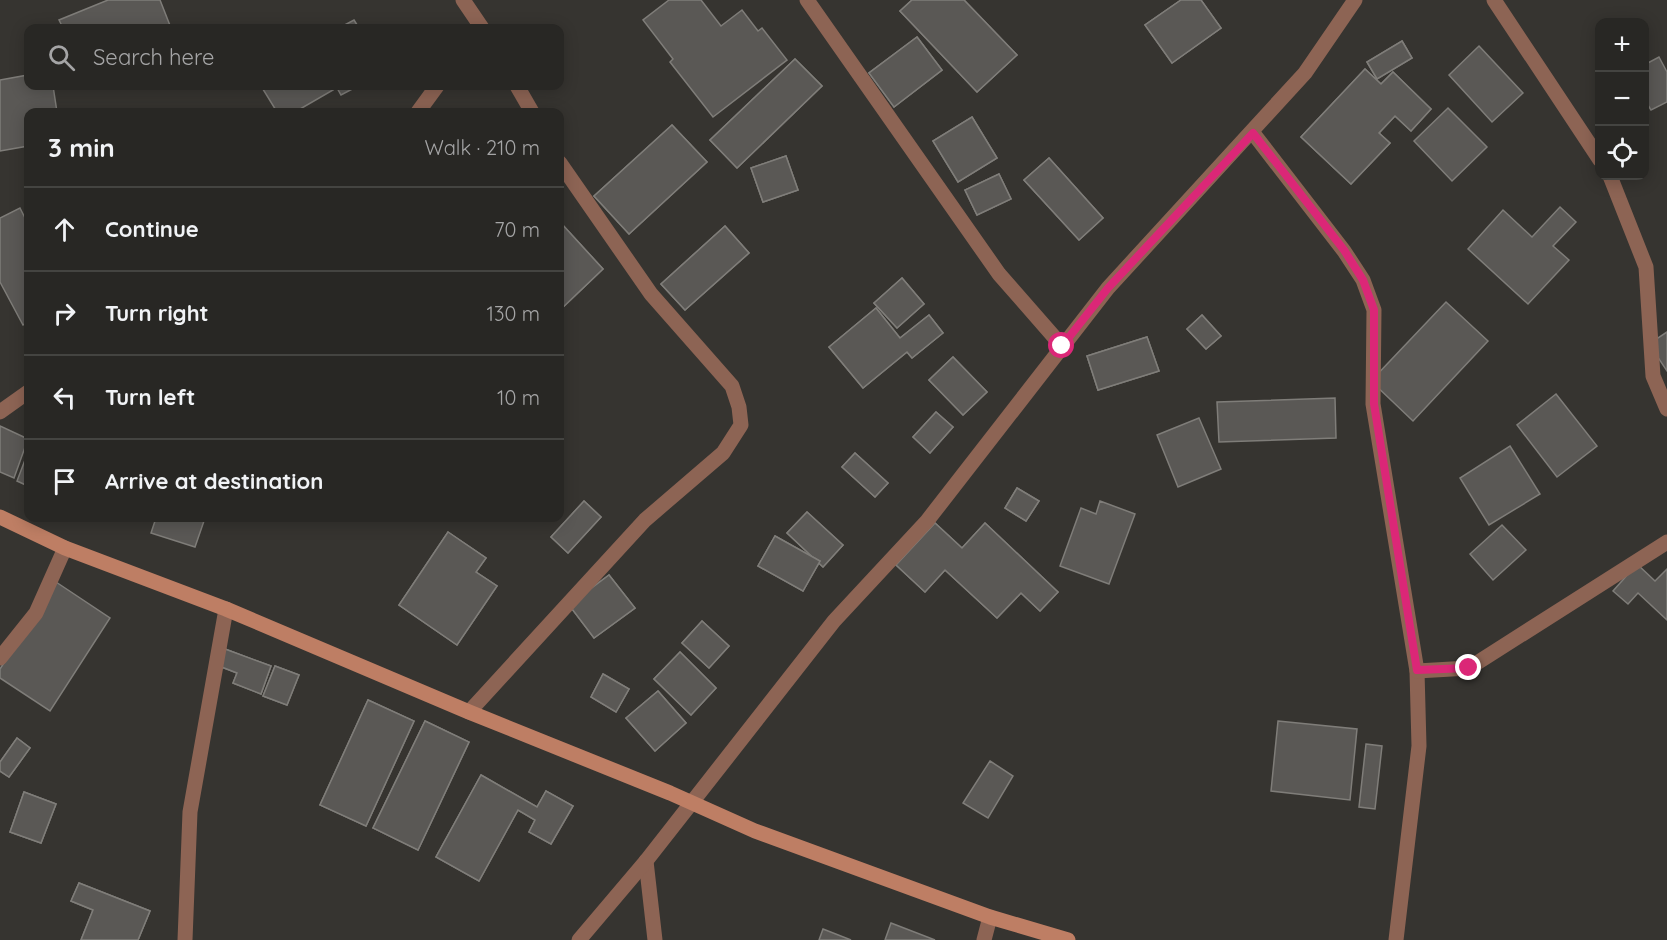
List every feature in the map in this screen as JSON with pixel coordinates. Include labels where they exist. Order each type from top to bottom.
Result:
[{"type":"main road","points":[[0,518],[65,548],[226,609],[755,831],[990,917],[1068,940]]},
{"type":"street","points":[[463,0],[479,24]]},
{"type":"street","points":[[807,0],[999,274],[1062,346]]},
{"type":"street","points":[[579,940],[646,861],[834,621],[927,521],[1108,288],[1305,74],[1355,0]]},
{"type":"street","points":[[1494,0],[1595,154]]},
{"type":"street","points":[[421,108],[434,90]]},
{"type":"street","points":[[519,90],[530,108]]},
{"type":"street","points":[[1253,133],[1344,250],[1363,280],[1374,310],[1374,404],[1417,670],[1419,746],[1396,940]]},
{"type":"street","points":[[470,712],[645,520],[723,453],[741,425],[739,407],[732,386],[651,294],[564,169]]},
{"type":"street","points":[[1612,180],[1646,267],[1653,376],[1667,409]]},
{"type":"street","points":[[0,412],[24,395]]},
{"type":"street","points":[[1417,670],[1469,668],[1667,542]]},
{"type":"street","points":[[0,658],[36,613],[65,548]]},
{"type":"street","points":[[185,940],[190,812],[226,609]]},
{"type":"street","points":[[646,861],[655,940]]},
{"type":"street","points":[[984,940],[990,917]]},
{"type":"building","points":[[108,0],[160,0],[169,24],[61,24],[59,20]]},
{"type":"building","points":[[669,0],[701,0],[721,26],[742,10],[758,31],[762,28],[787,60],[713,117],[670,62],[673,59],[643,20]]},
{"type":"building","points":[[912,0],[964,0],[1017,55],[977,92],[900,11]]},
{"type":"building","points":[[912,0],[964,0],[1017,55],[977,92],[900,11]]},
{"type":"building","points":[[1181,0],[1201,0],[1221,28],[1172,63],[1145,25]]},
{"type":"building","points":[[1181,0],[1201,0],[1221,28],[1172,63],[1145,25]]},
{"type":"building","points":[[917,37],[942,70],[894,107],[869,73]]},
{"type":"building","points":[[917,37],[942,70],[894,107],[869,73]]},
{"type":"building","points":[[1402,41],[1412,58],[1377,79],[1367,62]]},
{"type":"building","points":[[1402,41],[1412,58],[1377,79],[1367,62]]},
{"type":"building","points":[[1479,46],[1523,93],[1492,122],[1449,75]]},
{"type":"building","points":[[1659,57],[1667,72],[1667,102],[1651,110],[1649,107],[1649,62]]},
{"type":"building","points":[[795,59],[822,86],[737,168],[710,140]]},
{"type":"building","points":[[795,59],[822,86],[737,168],[710,140]]},
{"type":"building","points":[[1365,69],[1381,84],[1393,72],[1431,109],[1411,131],[1395,116],[1379,133],[1390,143],[1351,184],[1301,137]]},
{"type":"building","points":[[1365,69],[1381,84],[1393,72],[1431,109],[1411,131],[1395,116],[1379,133],[1390,143],[1351,184],[1301,137]]},
{"type":"building","points":[[24,76],[24,90],[54,90],[56,108],[24,108],[24,147],[0,151],[0,80]]},
{"type":"building","points":[[263,90],[333,90],[302,108],[275,108]]},
{"type":"building","points":[[338,90],[350,90],[341,95]]},
{"type":"building","points":[[1448,108],[1487,147],[1452,181],[1414,141]]},
{"type":"building","points":[[972,117],[997,158],[958,182],[933,141]]},
{"type":"building","points":[[972,117],[997,158],[958,182],[933,141]]},
{"type":"building","points":[[672,125],[707,162],[629,234],[594,196]]},
{"type":"building","points":[[672,125],[707,162],[629,234],[594,196]]},
{"type":"building","points":[[786,156],[798,190],[763,202],[751,168]]},
{"type":"building","points":[[786,156],[798,190],[763,202],[751,168]]},
{"type":"building","points":[[1049,158],[1103,218],[1079,240],[1024,180]]},
{"type":"building","points":[[1049,158],[1103,218],[1079,240],[1024,180]]},
{"type":"building","points":[[999,174],[1011,199],[977,215],[965,190]]},
{"type":"building","points":[[999,174],[1011,199],[977,215],[965,190]]},
{"type":"building","points":[[1560,207],[1576,222],[1553,246],[1569,260],[1528,304],[1468,249],[1503,210],[1532,237]]},
{"type":"building","points":[[20,208],[24,216],[23,325],[0,282],[0,218]]},
{"type":"building","points":[[564,226],[603,269],[564,306]]},
{"type":"building","points":[[564,226],[603,269],[564,306]]},
{"type":"building","points":[[725,226],[749,253],[685,310],[661,284]]},
{"type":"building","points":[[725,226],[749,253],[685,310],[661,284]]},
{"type":"building","points":[[902,278],[924,304],[897,328],[874,303]]},
{"type":"building","points":[[902,278],[924,304],[897,328],[874,303]]},
{"type":"building","points":[[1446,302],[1488,341],[1413,421],[1371,381]]},
{"type":"building","points":[[876,308],[900,338],[929,315],[943,333],[912,358],[907,352],[863,388],[829,347]]},
{"type":"building","points":[[876,308],[900,338],[929,315],[943,333],[912,358],[907,352],[863,388],[829,347]]},
{"type":"building","points":[[1202,315],[1221,336],[1206,349],[1187,329]]},
{"type":"building","points":[[1202,315],[1221,336],[1206,349],[1187,329]]},
{"type":"building","points":[[1667,332],[1667,371],[1649,344]]},
{"type":"building","points":[[1147,337],[1159,371],[1098,390],[1087,356]]},
{"type":"building","points":[[1147,337],[1159,371],[1098,390],[1087,356]]},
{"type":"building","points":[[953,357],[987,392],[963,415],[929,380]]},
{"type":"building","points":[[953,357],[987,392],[963,415],[929,380]]},
{"type":"building","points":[[1556,394],[1597,446],[1557,477],[1517,425]]},
{"type":"building","points":[[1335,398],[1336,438],[1219,442],[1217,402]]},
{"type":"building","points":[[936,412],[953,427],[930,453],[913,437]]},
{"type":"building","points":[[936,412],[953,427],[930,453],[913,437]]},
{"type":"building","points":[[1199,418],[1221,469],[1178,487],[1157,435]]},
{"type":"building","points":[[0,426],[24,437],[24,450],[14,478],[0,472]]},
{"type":"building","points":[[1510,446],[1540,494],[1489,525],[1460,478]]},
{"type":"building","points":[[855,453],[888,483],[875,497],[842,467]]},
{"type":"building","points":[[855,453],[888,483],[875,497],[842,467]]},
{"type":"building","points":[[24,463],[24,484],[17,481]]},
{"type":"building","points":[[1017,488],[1039,501],[1026,521],[1005,508]]},
{"type":"building","points":[[1017,488],[1039,501],[1026,521],[1005,508]]},
{"type":"building","points":[[584,501],[601,517],[568,553],[551,537]]},
{"type":"building","points":[[584,501],[601,517],[568,553],[551,537]]},
{"type":"building","points":[[1100,501],[1135,514],[1109,584],[1060,566],[1081,508],[1096,514]]},
{"type":"building","points":[[807,512],[843,545],[823,567],[787,533]]},
{"type":"building","points":[[807,512],[843,545],[823,567],[787,533]]},
{"type":"building","points":[[155,522],[204,522],[195,547],[151,533]]},
{"type":"building","points":[[935,523],[962,548],[985,523],[1058,592],[1040,611],[1021,593],[997,618],[945,570],[925,592],[896,565]]},
{"type":"building","points":[[935,523],[962,548],[985,523],[1058,592],[1040,611],[1021,593],[997,618],[945,570],[925,592],[896,565]]},
{"type":"building","points":[[1502,525],[1526,550],[1493,580],[1470,554]]},
{"type":"building","points":[[448,532],[486,558],[476,572],[497,586],[457,645],[399,605]]},
{"type":"building","points":[[448,532],[486,558],[476,572],[497,586],[457,645],[399,605]]},
{"type":"building","points":[[775,536],[820,561],[803,591],[758,566]]},
{"type":"building","points":[[775,536],[820,561],[803,591],[758,566]]},
{"type":"building","points":[[1637,564],[1655,581],[1667,569],[1667,620],[1638,593],[1628,604],[1613,591]]},
{"type":"building","points":[[609,575],[635,608],[594,638],[569,605]]},
{"type":"building","points":[[609,575],[635,608],[594,638],[569,605]]},
{"type":"building","points":[[56,582],[110,618],[50,711],[0,678],[0,669]]},
{"type":"building","points":[[702,621],[729,646],[709,668],[682,643]]},
{"type":"building","points":[[702,621],[729,646],[709,668],[682,643]]},
{"type":"building","points":[[225,649],[271,666],[261,694],[233,683],[237,673],[219,666]]},
{"type":"building","points":[[225,649],[271,666],[261,694],[233,683],[237,673],[219,666]]},
{"type":"building","points":[[680,652],[716,688],[691,715],[654,679]]},
{"type":"building","points":[[680,652],[716,688],[691,715],[654,679]]},
{"type":"building","points":[[275,666],[299,675],[287,705],[263,696]]},
{"type":"building","points":[[275,666],[299,675],[287,705],[263,696]]},
{"type":"building","points":[[603,674],[629,689],[616,712],[591,697]]},
{"type":"building","points":[[603,674],[629,689],[616,712],[591,697]]},
{"type":"building","points":[[658,691],[686,723],[655,751],[626,718]]},
{"type":"building","points":[[658,691],[686,723],[655,751],[626,718]]},
{"type":"building","points":[[368,700],[414,721],[366,826],[320,805]]},
{"type":"building","points":[[368,700],[414,721],[366,826],[320,805]]},
{"type":"building","points":[[425,721],[469,742],[418,850],[373,828]]},
{"type":"building","points":[[425,721],[469,742],[418,850],[373,828]]},
{"type":"building","points":[[1278,721],[1357,729],[1350,800],[1271,791]]},
{"type":"building","points":[[17,738],[30,748],[9,777],[0,771],[0,762]]},
{"type":"building","points":[[17,738],[30,748],[9,777],[0,771],[0,762]]},
{"type":"building","points":[[1366,744],[1382,746],[1375,809],[1359,807]]},
{"type":"building","points":[[990,761],[1013,776],[988,818],[963,803]]},
{"type":"building","points":[[481,775],[537,807],[546,791],[573,806],[551,844],[529,832],[535,820],[518,810],[479,881],[436,857]]},
{"type":"building","points":[[481,775],[537,807],[546,791],[573,806],[551,844],[529,832],[535,820],[518,810],[479,881],[436,857]]},
{"type":"building","points":[[24,792],[56,804],[41,843],[10,832]]},
{"type":"building","points":[[24,792],[56,804],[41,843],[10,832]]},
{"type":"building","points":[[79,883],[150,911],[138,940],[81,940],[93,910],[71,901]]},
{"type":"building","points":[[79,883],[150,911],[138,940],[81,940],[93,910],[71,901]]},
{"type":"building","points":[[891,923],[935,940],[885,940]]},
{"type":"building","points":[[823,929],[851,940],[819,940]]},
{"type":"route","points":[[1062,346],[1108,288],[1253,133],[1344,250],[1363,280],[1374,310],[1374,404],[1417,670],[1469,668]]}]
